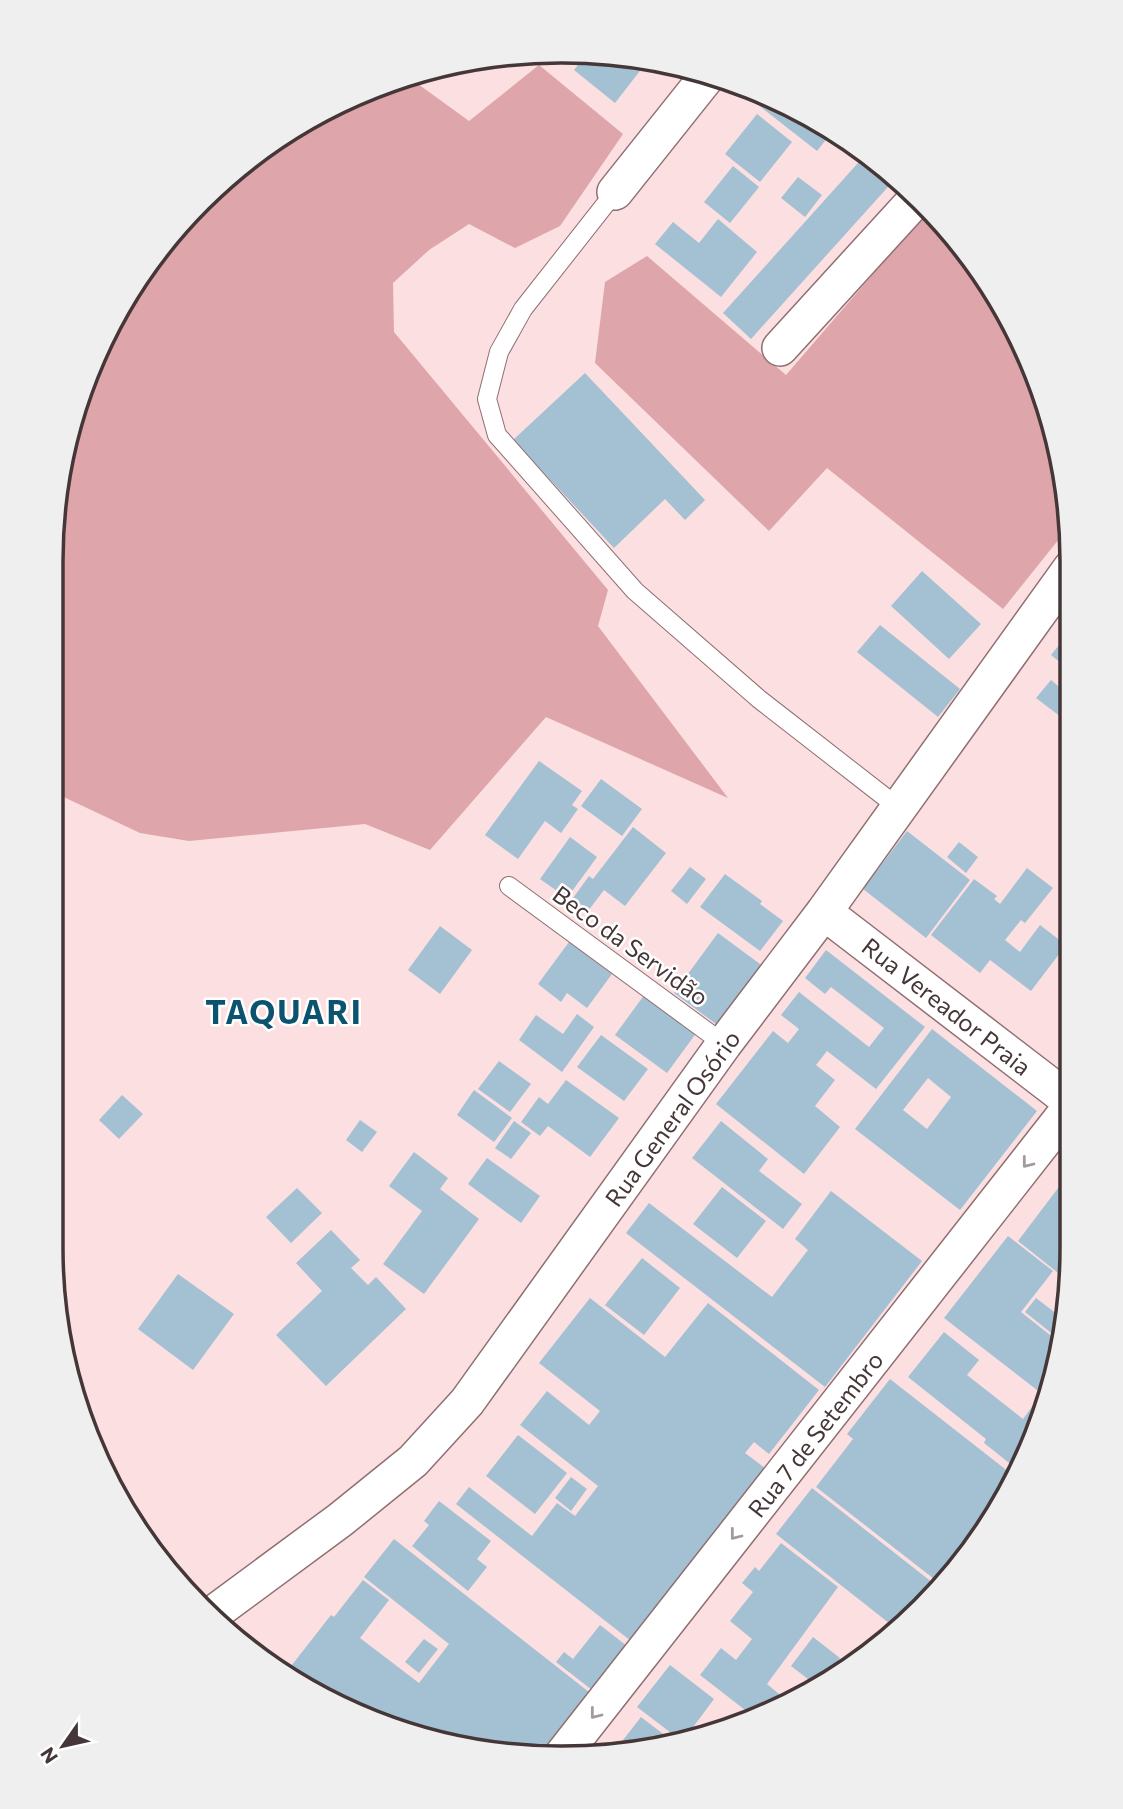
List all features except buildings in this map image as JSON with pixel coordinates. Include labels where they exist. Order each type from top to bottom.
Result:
[{"type":"street","points":[[615,192],[702,83]]},
{"type":"street","points":[[780,348],[910,205]]},
{"type":"street","name":"Rua General Osório","points":[[220,1610],[340,1520],[412,1461],[467,1402],[1060,583]]},
{"type":"street","name":"Rua Vereador Praia","points":[[824,912],[1060,1093]]},
{"type":"street","name":"Rua 7 de Setembro","points":[[570,1746],[1060,1120]]},
{"type":"lane","points":[[615,192],[523,309],[499,352],[487,399],[497,435],[635,591],[759,699],[899,808]]},
{"type":"lane","name":"Beco da Servidão","points":[[509,886],[724,1044]]},
{"type":"shaded area","points":[[539,65],[623,134],[560,226],[515,248],[469,224],[429,250],[393,283],[394,332],[608,590],[598,626],[728,798],[546,717],[430,850],[365,824],[189,841],[140,833],[63,797],[63,562],[67,496],[89,401],[114,341],[130,312],[166,258],[209,209],[258,166],[312,130],[371,101],[418,84],[469,121]]},
{"type":"shaded area","points":[[922,217],[957,258],[1009,341],[1034,401],[1050,464],[1059,539],[1003,609],[827,468],[769,531],[595,363],[605,282],[647,256],[786,375]]},
{"type":"district","name":"TAQUARI","points":[[284,1011]]}]
